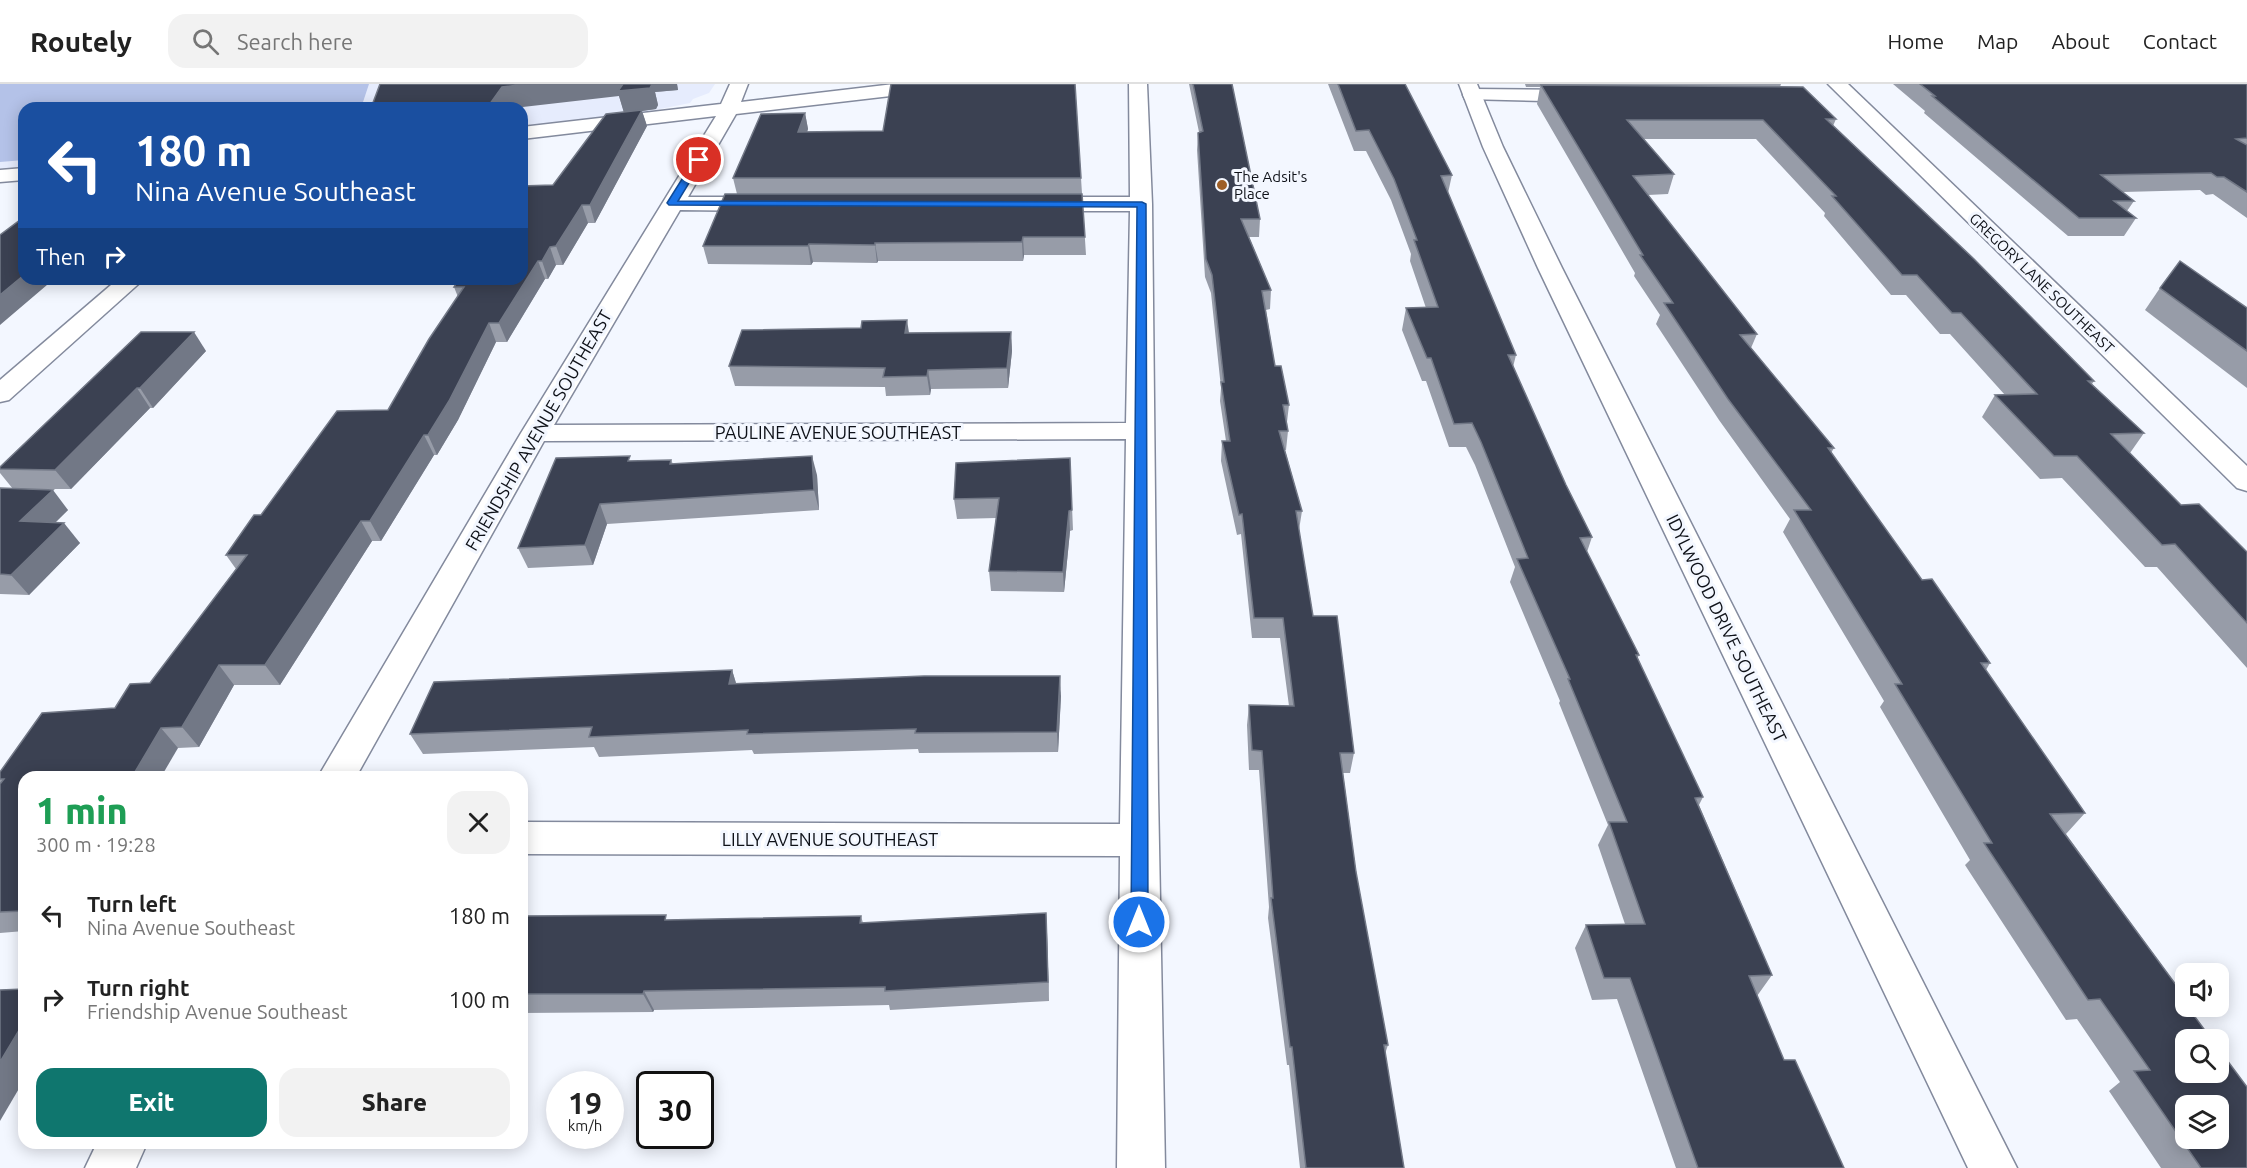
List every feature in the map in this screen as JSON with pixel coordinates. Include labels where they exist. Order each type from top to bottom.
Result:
[{"type":"street","points":[[528,132],[734,96],[942,84]]},
{"type":"street","points":[[1138,84],[1142,204],[1139,840],[1141,1168]]},
{"type":"street","points":[[1470,90],[1598,96]]},
{"type":"street","name":"IDYLWOOD DRIVE SOUTHEAST","points":[[1470,90],[1493,147],[1550,268],[1993,1168]]},
{"type":"street","name":"GREGORY LANE SOUTHEAST","points":[[1836,93],[2247,482]]},
{"type":"street","name":"FRIENDSHIP AVENUE SOUTHEAST","points":[[340,771],[535,433],[734,96]]},
{"type":"street","points":[[0,177],[18,175]]},
{"type":"street","points":[[672,203],[784,204]]},
{"type":"street","points":[[1022,204],[1142,204]]},
{"type":"street","points":[[0,394],[125,285]]},
{"type":"street","name":"PAULINE AVENUE SOUTHEAST","points":[[535,433],[1141,431]]},
{"type":"street","name":"LILLY AVENUE SOUTHEAST","points":[[528,838],[1139,840]]},
{"type":"street","points":[[109,1168],[120,1149]]},
{"type":"shaded area","points":[[0,84],[715,84],[709,93],[693,99],[690,103],[615,118],[528,127],[528,102],[18,102],[18,170],[0,172]]},
{"type":"shaded area","points":[[0,84],[369,84],[363,102],[18,102],[18,160],[0,162]]},
{"type":"building","points":[[380,84],[529,84],[502,87],[491,102],[373,102]]},
{"type":"building","points":[[623,84],[652,84],[650,88],[618,91]]},
{"type":"building","points":[[891,84],[1075,84],[1081,178],[733,178],[761,114],[805,113],[798,132],[883,131]]},
{"type":"building","points":[[1193,84],[1232,84],[1260,219],[1241,219],[1271,290],[1262,291],[1275,366],[1281,366],[1289,405],[1283,405],[1288,431],[1279,431],[1302,511],[1296,511],[1313,616],[1337,616],[1354,753],[1340,753],[1356,872],[1388,1045],[1384,1045],[1404,1168],[1306,1168],[1271,898],[1273,898],[1262,751],[1252,750],[1249,705],[1294,706],[1283,618],[1254,618],[1242,514],[1239,515],[1222,441],[1230,441],[1221,382],[1224,382],[1212,275],[1206,259],[1198,133],[1203,131]]},
{"type":"building","points":[[1338,84],[1405,84],[1452,175],[1441,176],[1516,355],[1508,355],[1566,485],[1592,537],[1580,538],[1639,655],[1636,655],[1703,797],[1695,798],[1772,975],[1749,976],[1784,1060],[1795,1060],[1844,1168],[1698,1168],[1630,978],[1604,978],[1586,925],[1645,924],[1609,822],[1627,822],[1568,679],[1570,679],[1517,559],[1528,558],[1481,442],[1472,423],[1454,424],[1431,358],[1427,358],[1406,308],[1438,307],[1414,240],[1417,240],[1394,179],[1369,130],[1356,131]]},
{"type":"building","points":[[1920,84],[2247,84],[2247,138],[2236,139],[2247,145],[2247,192],[2224,177],[2217,177],[2211,173],[2101,175],[2134,201],[2114,201],[2136,218],[2079,218]]},
{"type":"building","points":[[1541,85],[1803,87],[1836,119],[1826,119],[1974,259],[2094,381],[2088,381],[2144,433],[2111,434],[2181,505],[2199,504],[2247,552],[2247,623],[2175,544],[2162,545],[2077,456],[2054,456],[1995,395],[2037,394],[1961,313],[1952,313],[1917,275],[1902,275],[1832,196],[1836,196],[1763,120],[1627,120],[1674,174],[1633,176],[1757,334],[1740,335],[1834,448],[1828,448],[1922,580],[1932,579],[1990,663],[1981,663],[2085,813],[2050,814],[2175,984],[2175,1017],[2195,1017],[2204,1029],[2175,1029],[2175,1083],[2229,1083],[2229,1063],[2247,1087],[2247,1168],[2201,1168],[2188,1149],[2229,1149],[2229,1095],[2175,1095],[2175,1130],[2134,1071],[2150,1070],[2100,999],[2088,1000],[1984,843],[1992,843],[1895,684],[1902,684],[1794,510],[1811,510],[1728,399],[1664,303],[1673,303],[1640,255],[1643,255]]},
{"type":"building","points":[[642,110],[590,205],[582,205],[556,246],[550,247],[542,261],[538,261],[528,277],[528,186],[553,185],[606,114]]},
{"type":"building","points":[[725,194],[1082,194],[1085,237],[1023,237],[1022,242],[703,246]]},
{"type":"building","points":[[18,222],[18,280],[0,295],[0,235]]},
{"type":"building","points":[[2180,261],[2247,308],[2247,351],[2160,288]]},
{"type":"building","points":[[455,285],[523,285],[499,323],[489,323],[449,401],[428,435],[424,435],[370,521],[361,521],[265,665],[219,665],[182,727],[161,728],[136,771],[18,771],[18,911],[0,912],[0,784],[4,779],[0,779],[0,772],[42,713],[115,708],[130,684],[150,683],[247,555],[226,555],[254,515],[261,515],[337,411],[388,410],[429,339],[464,287],[454,287]]},
{"type":"building","points":[[907,320],[905,333],[1011,332],[1007,368],[928,370],[927,376],[883,377],[885,368],[729,366],[742,330],[861,328],[862,321]]},
{"type":"building","points":[[141,332],[194,332],[55,470],[0,469],[0,467]]},
{"type":"building","points":[[630,456],[628,461],[671,460],[670,464],[812,456],[814,490],[600,504],[585,545],[518,548],[556,458]]},
{"type":"building","points":[[1070,458],[1072,510],[1069,511],[1063,572],[989,571],[999,498],[954,499],[956,463]]},
{"type":"building","points":[[0,488],[53,490],[20,521],[64,523],[11,575],[0,574]]},
{"type":"building","points":[[732,670],[729,684],[924,676],[1060,676],[1057,732],[915,733],[916,729],[747,734],[748,730],[589,737],[592,727],[410,734],[434,682]]},
{"type":"building","points":[[1046,913],[1048,982],[885,991],[885,987],[644,991],[643,994],[528,994],[528,916],[666,915],[665,920],[861,916],[860,923]]},
{"type":"building","points":[[18,989],[18,1032],[0,1062],[0,990]]},
{"type":"place","name":"The Adsit's Place","points":[[1222,185]]},
{"type":"route","points":[[699,160],[672,203],[1142,204],[1139,922]]}]
